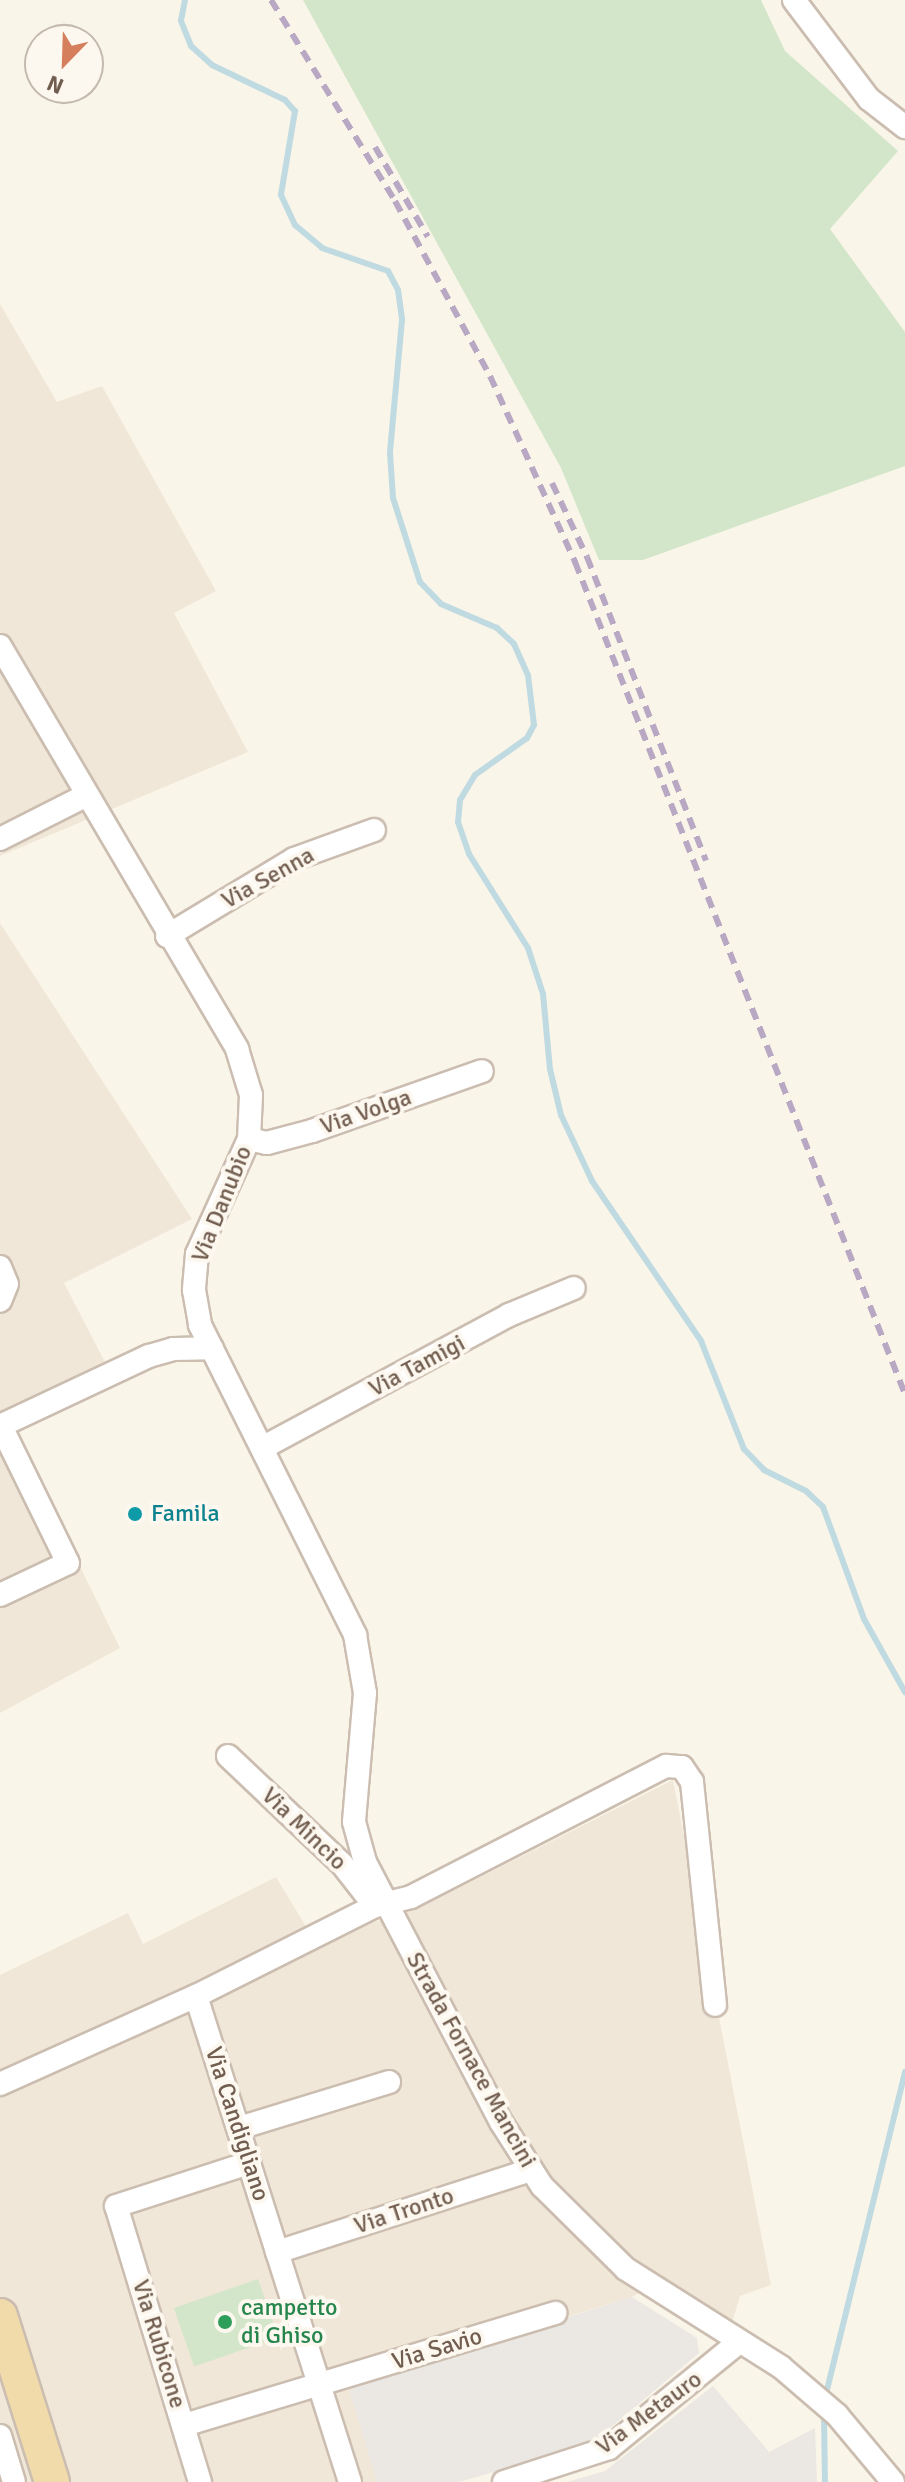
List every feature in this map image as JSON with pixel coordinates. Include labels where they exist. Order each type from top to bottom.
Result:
[{"type":"main road","points":[[0,2316],[52,2482]]},
{"type":"street","points":[[794,0],[849,76],[905,127]]},
{"type":"street","name":"Via Danubio","points":[[0,646],[167,936],[237,1049],[251,1095],[249,1139],[197,1254],[194,1290],[200,1325],[355,1635],[363,1664],[354,1822],[381,1906]]},
{"type":"street","points":[[0,839],[85,796]]},
{"type":"street","name":"Via Senna","points":[[167,936],[294,859],[374,830]]},
{"type":"street","name":"Via Volga","points":[[249,1139],[267,1143],[312,1131],[482,1071]]},
{"type":"street","points":[[0,1267],[7,1284],[0,1301]]},
{"type":"street","name":"Via Tamigi","points":[[262,1448],[509,1315],[574,1288]]},
{"type":"street","points":[[0,1595],[68,1563],[0,1426],[173,1349],[200,1325]]},
{"type":"street","points":[[173,1349],[212,1348]]},
{"type":"street","name":"Via Mincio","points":[[228,1756],[342,1864],[381,1906]]},
{"type":"street","points":[[0,2084],[196,1996],[666,1766],[682,1767],[692,1782],[715,2005]]},
{"type":"street","name":"Strada Fornace Mancini","points":[[381,1906],[531,2170],[626,2269],[813,2394],[837,2415],[893,2482]]},
{"type":"street","name":"Via Candigliano","points":[[196,1996],[350,2482]]},
{"type":"street","points":[[239,2128],[389,2082]]},
{"type":"street","name":"Via Rubicone","points":[[200,2482],[116,2206],[249,2163]]},
{"type":"street","name":"Via Tronto","points":[[277,2252],[531,2170]]},
{"type":"street","name":"Via Savio","points":[[184,2425],[556,2313]]},
{"type":"street","name":"Via Metauro","points":[[504,2482],[609,2448],[739,2342]]},
{"type":"street","points":[[0,2436],[14,2482]]},
{"type":"shaded area","points":[[0,304],[57,402],[102,386],[216,591],[174,613],[248,752],[0,856]]},
{"type":"shaded area","points":[[0,923],[192,1219],[64,1283],[107,1366],[7,1418],[120,1648],[0,1713]]},
{"type":"shaded area","points":[[673,1780],[771,2285],[740,2296],[732,2323],[659,2282],[632,2297],[563,2318],[556,2301],[344,2369],[377,2482],[0,2482],[0,1975],[128,1913],[143,1944],[276,1877],[314,1940],[417,1909]]},
{"type":"shaded area","points":[[632,2297],[697,2338],[699,2353],[591,2444],[459,2482],[377,2482],[348,2386]]},
{"type":"shaded area","points":[[713,2386],[769,2452],[815,2428],[817,2482],[567,2482],[605,2471]]},
{"type":"green space","points":[[303,0],[761,0],[785,51],[898,151],[830,229],[905,332],[905,466],[643,560],[599,560],[561,468]]},
{"type":"green space","name":"campetto di Ghiso","points":[[258,2279],[278,2338],[194,2367],[174,2308]]},
{"type":"waterway","points":[[185,0],[181,21],[191,46],[212,65],[285,100],[295,111],[281,195],[295,225],[322,248],[388,271],[398,290],[402,320],[390,453],[393,498],[420,582],[441,604],[497,628],[514,644],[528,675],[534,725],[527,738],[475,775],[460,800],[458,822],[469,854],[528,948],[543,994],[550,1069],[561,1115],[592,1181],[701,1341],[744,1449],[764,1470],[806,1491],[823,1507],[864,1619],[905,1692]]},
{"type":"waterway","points":[[825,2398],[905,2072]]},
{"type":"waterway","points":[[824,2414],[825,2482]]},
{"type":"railway","points":[[271,0],[395,201],[490,376],[575,562],[905,1394]]},
{"type":"railway","points":[[375,147],[428,237]]},
{"type":"railway","points":[[552,483],[587,557],[706,861]]},
{"type":"place","name":"Famila","points":[[135,1514]]},
{"type":"place","name":"campetto di Ghiso","points":[[225,2322]]}]
